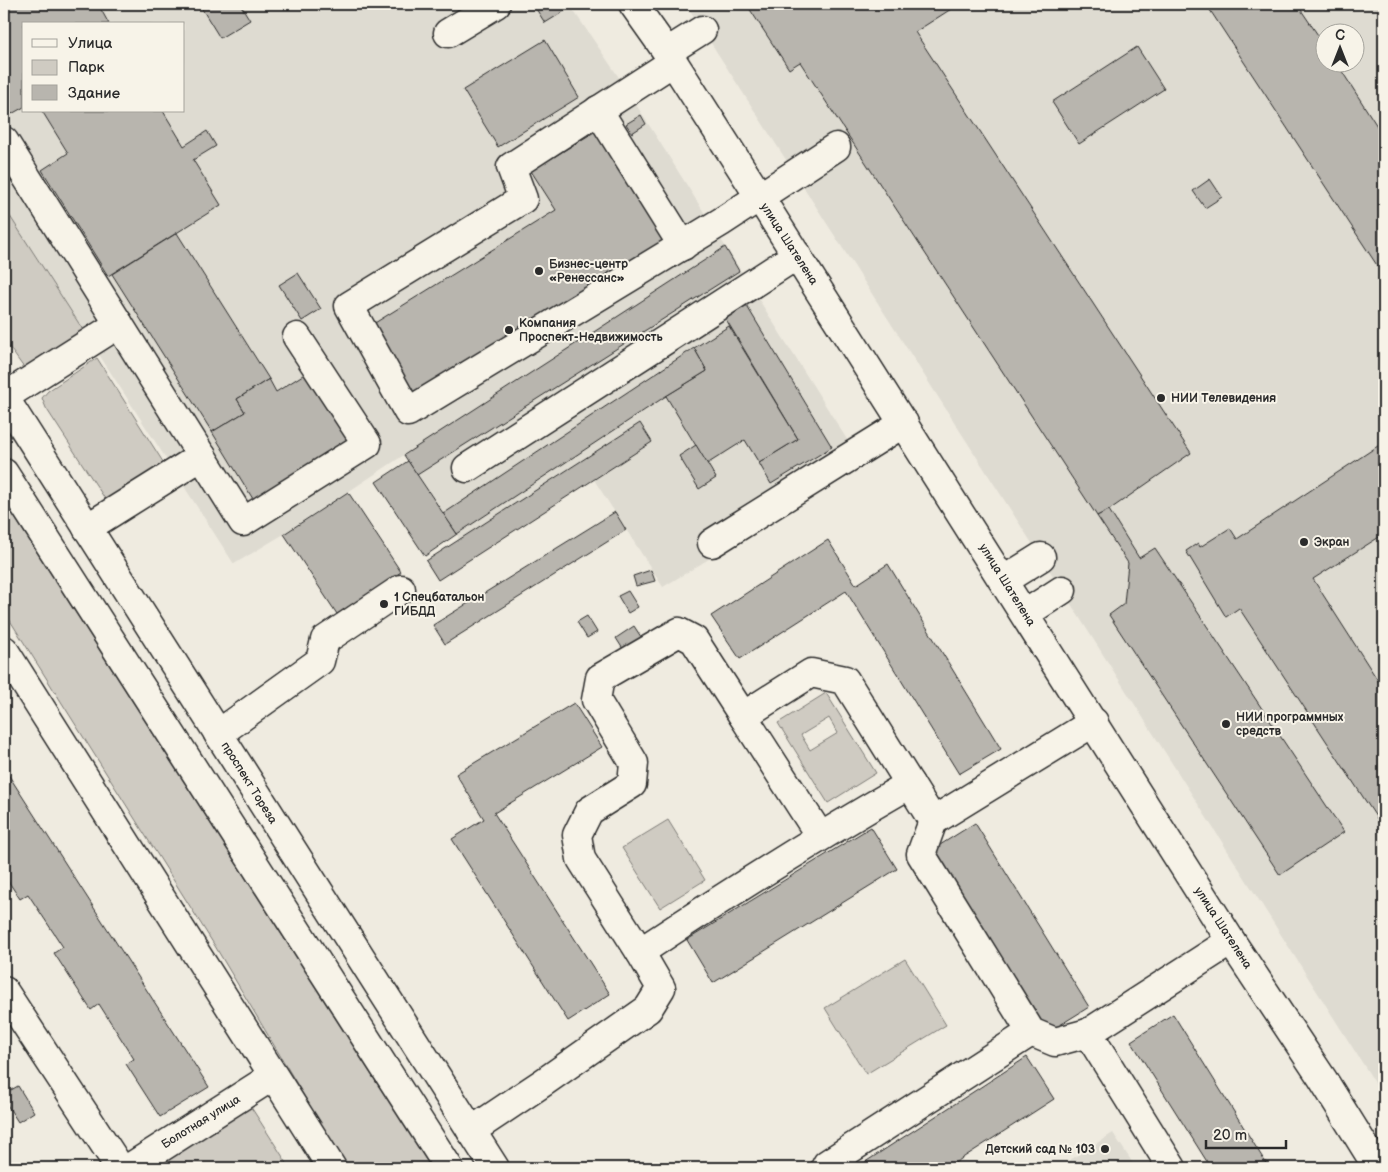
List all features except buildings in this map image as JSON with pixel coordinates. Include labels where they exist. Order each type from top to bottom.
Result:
[{"type":"street","points":[[448,33],[496,4]]},
{"type":"street","name":"улица Шателена","points":[[633,4],[670,57],[904,422],[1231,941],[1378,1168]]},
{"type":"street","points":[[702,30],[670,57],[598,110],[511,168],[523,199],[349,306],[408,412],[683,246],[836,147]]},
{"type":"street","points":[[598,110],[683,246]]},
{"type":"street","points":[[4,141],[243,522],[367,444],[297,337]]},
{"type":"street","points":[[467,468],[796,255]]},
{"type":"street","points":[[4,397],[119,324]]},
{"type":"street","name":"проспект Тореза","points":[[4,397],[495,1168]]},
{"type":"street","points":[[712,543],[904,422]]},
{"type":"street","points":[[87,528],[202,456]]},
{"type":"street","points":[[4,473],[449,1168]]},
{"type":"street","points":[[1004,580],[1041,557]]},
{"type":"street","points":[[218,734],[320,661],[325,640],[401,589]]},
{"type":"street","points":[[1025,614],[1062,590]]},
{"type":"street","points":[[471,1131],[552,1077],[648,1008],[661,988],[581,859],[577,835],[589,812],[632,784],[634,763],[596,700],[600,678],[679,632],[694,640],[820,836]]},
{"type":"street","points":[[4,650],[332,1168]]},
{"type":"street","points":[[743,716],[811,673],[845,680],[932,821]]},
{"type":"street","points":[[1094,722],[932,821],[921,854],[1032,1032],[1055,1042],[1088,1033],[1231,941]]},
{"type":"street","points":[[640,952],[820,836],[910,784]]},
{"type":"street","points":[[4,991],[120,1168]]},
{"type":"street","points":[[825,1168],[827,1164],[1032,1032]]},
{"type":"street","points":[[1088,1033],[1172,1168]]},
{"type":"street","name":"Болотная улица","points":[[129,1168],[273,1076]]},
{"type":"shaded area","points":[[4,4],[569,4],[620,79],[863,465],[663,587],[582,461],[459,540],[457,534],[404,455],[284,534],[234,564],[4,207]]},
{"type":"shaded area","name":"НИИ Телевидения","points":[[686,4],[1384,4],[1384,1097],[1062,590]]},
{"type":"shaded area","name":"Детский сад № 103","points":[[1113,1133],[1136,1168],[1057,1168]]},
{"type":"green space","points":[[4,207],[87,336],[27,372],[4,340]]},
{"type":"green space","points":[[97,358],[165,465],[109,505],[46,408],[42,398],[48,391]]},
{"type":"green space","points":[[4,501],[431,1168],[347,1168],[215,946],[4,611]]},
{"type":"green space","points":[[826,693],[876,773],[828,803],[778,723]],"holes":[[[829,718],[838,733],[810,750],[801,735]]]},
{"type":"green space","points":[[668,820],[705,880],[660,908],[622,848]]},
{"type":"green space","points":[[905,959],[946,1025],[866,1074],[825,1008]]},
{"type":"green space","points":[[249,1104],[290,1168],[150,1168]]},
{"type":"place","name":"Бизнес-центр «Ренессанс»","points":[[539,271]]},
{"type":"place","name":"Компания Проспект-Недвижимость","points":[[509,330]]},
{"type":"place","name":"НИИ Телевидения","points":[[1161,398]]},
{"type":"place","name":"Экран","points":[[1304,542]]},
{"type":"place","name":"1 Спецбатальон ГИБДД","points":[[384,604]]},
{"type":"place","name":"НИИ программных средств","points":[[1226,724]]},
{"type":"place","name":"Детский сад № 103","points":[[1105,1149]]}]
